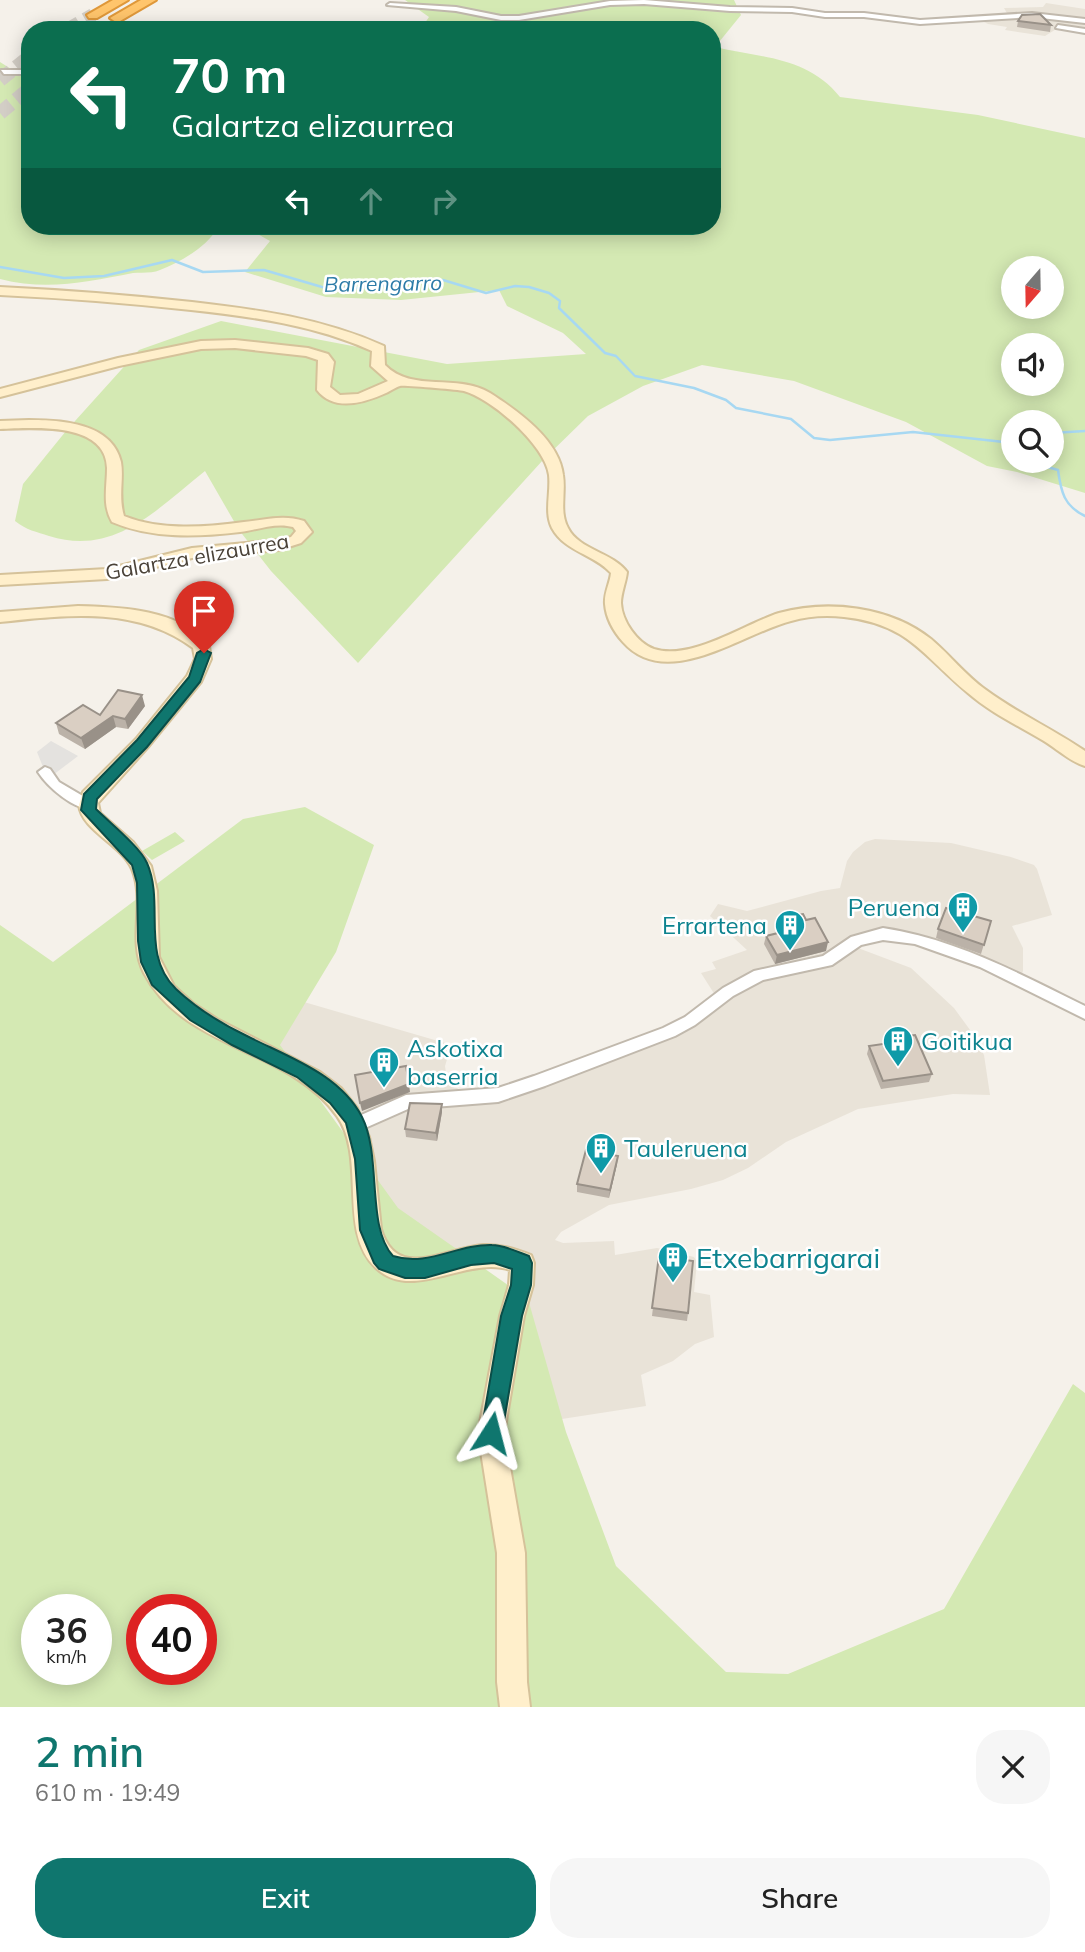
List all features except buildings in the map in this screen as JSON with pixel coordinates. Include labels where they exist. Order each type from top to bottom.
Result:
[{"type":"highway","points":[[93,15],[122,0]]},
{"type":"highway","points":[[116,18],[150,0]]},
{"type":"street","points":[[397,0],[390,5],[456,9],[501,18],[519,18],[610,3],[635,2],[730,9],[792,10],[920,22],[1040,16],[1085,21]]},
{"type":"street","points":[[1001,17],[1085,31]]},
{"type":"street","points":[[4,72],[21,72]]},
{"type":"street","points":[[0,291],[112,297],[292,320],[341,332],[377,346],[381,354],[378,366],[397,382]]},
{"type":"street","points":[[0,393],[156,353],[213,344],[318,354],[327,362],[322,386],[324,391],[336,397],[361,398],[397,382],[455,384],[470,388],[505,412],[541,443],[555,465],[556,513],[560,529],[573,542],[607,559],[619,572],[613,602],[615,612],[630,640],[641,649],[668,656],[702,650],[784,617],[814,612],[855,614],[888,622],[920,638],[978,693],[1062,743],[1085,760]]},
{"type":"street","name":"Galartza elizaurrea","points":[[0,425],[53,423],[74,428],[99,441],[112,456],[113,505],[117,519],[136,528],[228,528],[276,520],[299,524],[304,532],[296,540],[279,545],[192,552],[107,574],[0,580]]},
{"type":"street","name":"Galartza elizaurrea","points":[[0,617],[63,611],[131,615],[179,631],[201,646],[203,659],[195,678],[142,743],[90,797],[88,804]]},
{"type":"street","points":[[45,772],[54,785],[88,804],[90,814],[131,852],[144,872],[146,941],[150,962],[170,994],[206,1021],[238,1040],[304,1071],[336,1097],[356,1125],[364,1159],[370,1230],[386,1263],[405,1269],[425,1269],[471,1256],[494,1254],[522,1263],[521,1285],[512,1316],[491,1433],[511,1553],[512,1682],[515,1707]]},
{"type":"street","points":[[356,1125],[417,1099],[498,1095],[538,1081],[670,1032],[728,992],[759,975],[827,961],[866,937],[884,934],[916,939],[1013,975],[1085,1013]]},
{"type":"shaded area","points":[[1046,3],[1085,9],[1085,32],[1058,28],[1045,36],[1005,30],[1007,27],[980,20],[1008,15],[1004,8],[1043,7]]},
{"type":"shaded area","points":[[51,741],[78,756],[53,775],[45,772],[37,752]]},
{"type":"shaded area","points":[[875,839],[951,843],[1011,857],[1034,865],[1037,869],[1052,915],[1012,926],[1023,948],[1023,971],[1019,982],[990,967],[911,940],[869,940],[858,948],[911,968],[954,1008],[984,1055],[990,1095],[953,1094],[858,1109],[786,1142],[748,1168],[723,1180],[609,1205],[561,1232],[555,1240],[563,1243],[614,1241],[615,1255],[657,1248],[694,1257],[697,1262],[694,1292],[710,1295],[714,1337],[695,1344],[673,1361],[641,1375],[646,1406],[536,1423],[511,1284],[513,1273],[502,1264],[416,1275],[354,1139],[318,1089],[260,1056],[304,1002],[445,1043],[448,1056],[446,1073],[461,1093],[514,1085],[665,1030],[687,1018],[715,995],[701,973],[716,969],[712,962],[747,950],[710,916],[718,904],[747,911],[840,888],[847,861],[853,852],[865,842]]},
{"type":"green space","points":[[405,0],[734,0],[741,15],[721,40],[721,21],[426,21],[429,17]]},
{"type":"green space","points":[[721,48],[767,57],[799,67],[814,74],[840,97],[978,115],[1085,138],[1085,493],[1020,473],[1064,473],[1064,410],[1001,410],[1001,469],[987,466],[906,422],[794,381],[702,365],[643,386],[588,416],[543,460],[358,663],[271,571],[239,530],[205,471],[134,525],[95,540],[73,541],[49,536],[27,529],[15,521],[23,484],[66,431],[139,350],[221,321],[447,364],[586,354],[563,333],[507,306],[499,290],[401,300],[326,297],[245,272],[270,241],[259,235],[721,235]]},
{"type":"green space","points":[[0,62],[21,75],[21,235],[213,235],[185,258],[154,272],[51,285],[0,279]]},
{"type":"green space","points":[[305,807],[374,845],[336,952],[280,1045],[398,1208],[528,1299],[566,1432],[616,1566],[726,1672],[788,1674],[944,1609],[1073,1384],[1085,1393],[1085,1707],[0,1707],[0,925],[53,962],[243,819]]},
{"type":"green space","points":[[175,832],[185,841],[152,860],[142,851]]},
{"type":"waterway","name":"Barrengarro","points":[[0,267],[64,278],[104,276],[172,260],[203,272],[264,270],[322,287],[358,288],[443,280],[486,293],[515,286],[529,287],[549,293],[560,301],[559,308],[605,353],[616,356],[635,376],[694,388],[726,400],[736,408],[791,419],[814,438],[830,440],[913,432],[1001,442]]},
{"type":"waterway","name":"Barrengarro","points":[[1064,432],[1085,431]]},
{"type":"waterway","points":[[1059,473],[1068,503],[1085,516]]},
{"type":"tunnel","points":[[83,21],[93,15]]},
{"type":"tunnel","points":[[0,80],[21,63]]},
{"type":"tunnel","points":[[0,113],[21,96]]},
{"type":"place","name":"Peruena","points":[[963,934]]},
{"type":"place","name":"Errartena","points":[[790,952]]},
{"type":"place","name":"Goitikua","points":[[898,1068]]},
{"type":"place","name":"Askotixa baserria","points":[[384,1089]]},
{"type":"place","name":"Tauleruena","points":[[601,1175]]},
{"type":"place","name":"Etxebarrigarai","points":[[673,1284]]},
{"type":"route","points":[[204,653],[200,670],[177,702],[90,797],[90,814],[131,852],[144,872],[146,941],[150,962],[153,971],[170,994],[196,1015],[238,1040],[304,1071],[330,1091],[347,1110],[359,1133],[364,1159],[370,1230],[386,1263],[405,1269],[425,1269],[471,1256],[494,1254],[504,1255],[522,1263],[521,1285],[512,1316],[491,1433]]}]
